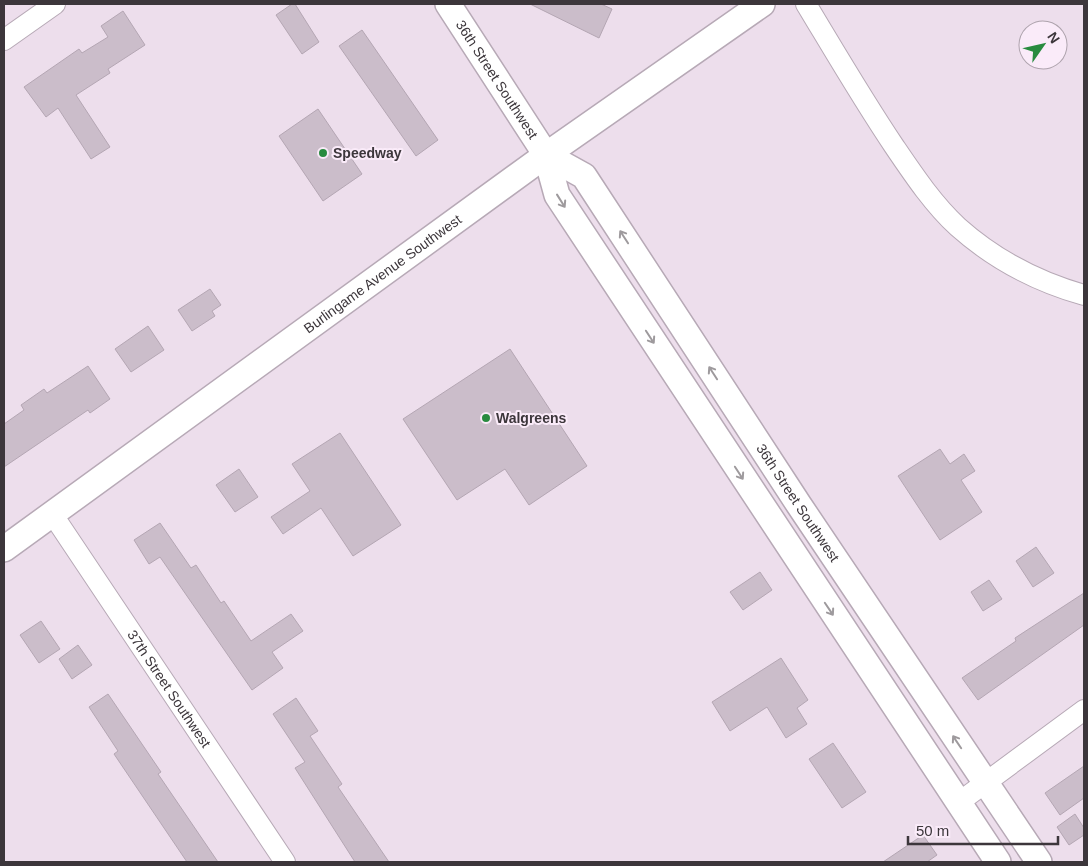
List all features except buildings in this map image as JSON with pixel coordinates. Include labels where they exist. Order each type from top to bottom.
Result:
[{"type":"street","points":[[4,40],[55,4]]},
{"type":"street","name":"36th Street Southwest","points":[[448,4],[546,155],[557,195],[998,862]]},
{"type":"street","name":"Burlingame Avenue Southwest","points":[[4,549],[546,155],[762,4]]},
{"type":"street","points":[[806,4],[868,107],[906,163],[936,203],[958,227],[1022,272],[1062,289],[1084,295]]},
{"type":"street","name":"36th Street Southwest","points":[[546,155],[584,176],[768,457],[1039,862]]},
{"type":"street","points":[[688,393],[699,394],[708,398],[721,410],[737,431],[768,457]]},
{"type":"street","name":"37th Street Southwest","points":[[53,515],[285,862]]},
{"type":"street","points":[[958,803],[1084,710]]},
{"type":"place","name":"Speedway","points":[[323,153]]},
{"type":"place","name":"Walgreens","points":[[486,418]]}]
